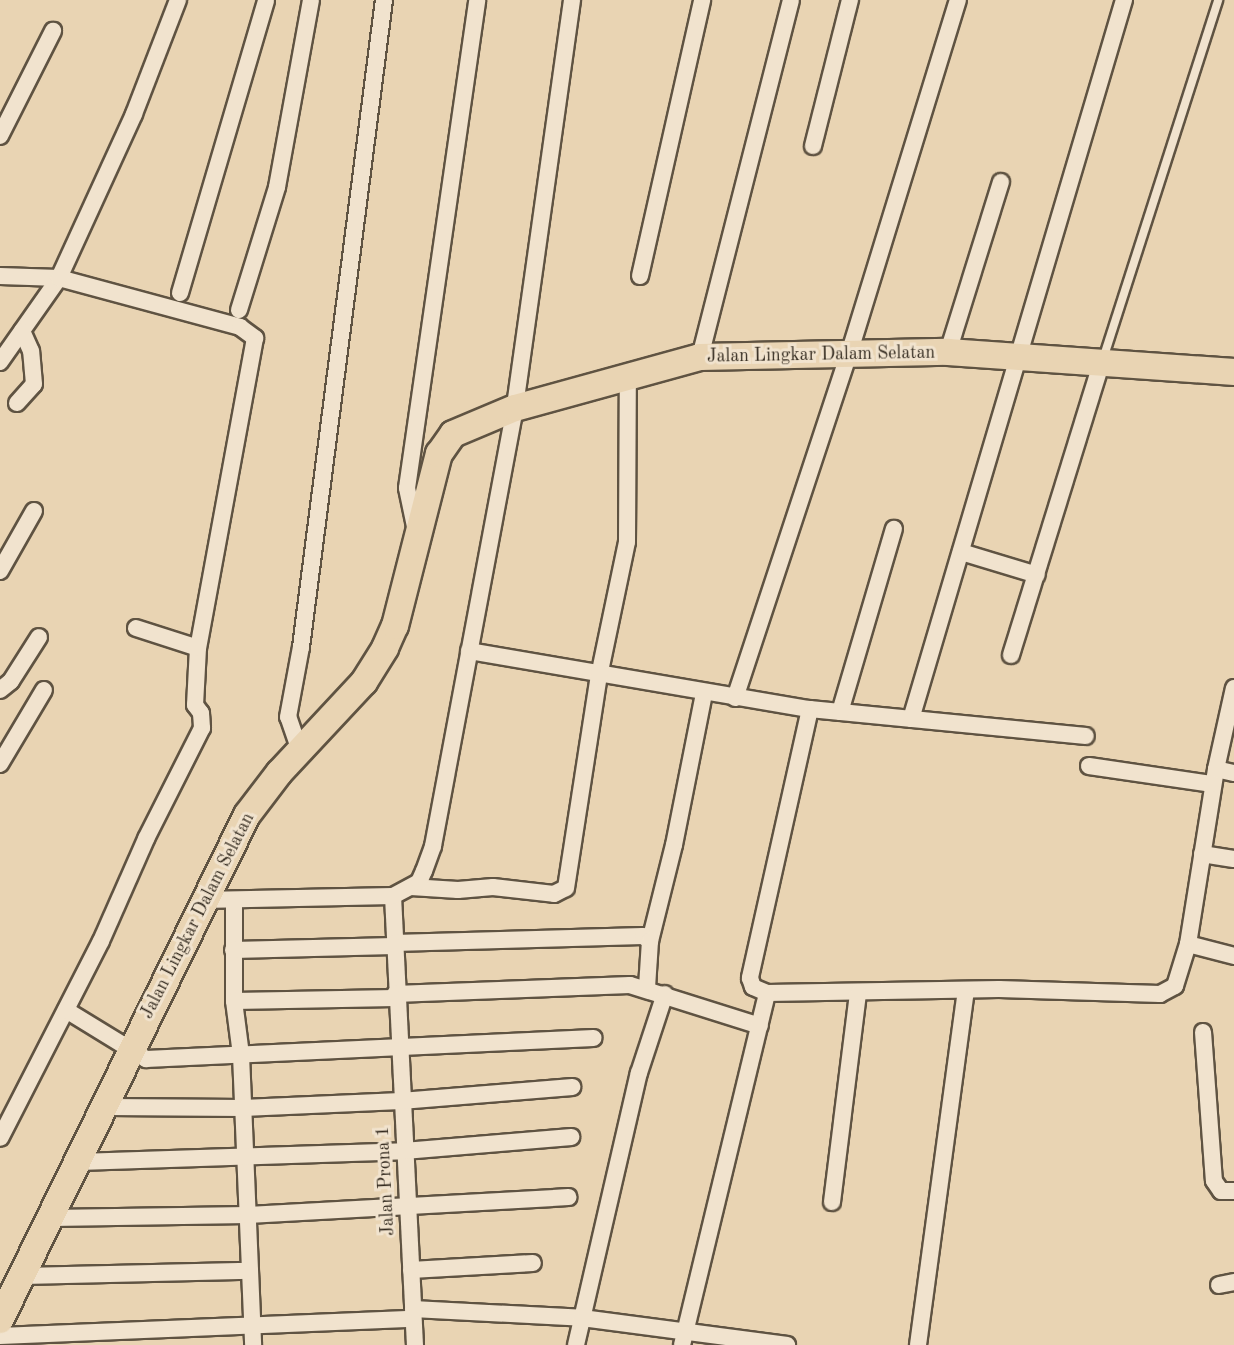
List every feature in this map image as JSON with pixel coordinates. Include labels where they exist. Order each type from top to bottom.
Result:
[{"type":"main road","name":"Jalan Lingkar Dalam Selatan","points":[[0,1320],[108,1107],[202,900],[256,800],[364,682],[385,648],[395,626],[439,454],[447,440],[459,430],[515,408],[700,357],[948,352],[1101,365],[1234,372]]},
{"type":"street","points":[[0,362],[59,278],[134,114],[178,0]]},
{"type":"street","points":[[180,293],[266,0]]},
{"type":"street","points":[[239,310],[277,187],[311,0]]},
{"type":"street","points":[[300,751],[288,717],[301,647],[384,0]]},
{"type":"street","points":[[417,538],[407,488],[477,0]]},
{"type":"street","points":[[202,900],[393,896],[419,882],[433,846],[515,408],[572,0]]},
{"type":"street","points":[[640,276],[702,0]]},
{"type":"street","points":[[700,357],[791,0]]},
{"type":"street","points":[[813,146],[850,0]]},
{"type":"street","points":[[735,698],[849,354],[958,0]]},
{"type":"street","points":[[911,719],[1124,0]]},
{"type":"street","points":[[0,136],[53,32]]},
{"type":"street","points":[[948,352],[1001,182]]},
{"type":"street","points":[[0,276],[59,278],[240,327],[255,338],[198,648],[195,705],[201,713],[202,728],[66,1010],[0,1138]]},
{"type":"street","points":[[17,403],[34,384],[31,351],[22,331]]},
{"type":"street","points":[[1011,655],[1101,365]]},
{"type":"street","points":[[411,887],[458,890],[493,887],[554,894],[564,891],[569,875],[598,676],[627,542],[628,376]]},
{"type":"street","points":[[0,571],[34,511]]},
{"type":"street","points":[[840,712],[894,529]]},
{"type":"street","points":[[961,552],[1037,575]]},
{"type":"street","points":[[136,628],[198,648]]},
{"type":"street","points":[[0,690],[7,687],[39,637]]},
{"type":"street","points":[[470,651],[598,676],[810,709],[1086,736]]},
{"type":"street","points":[[810,709],[750,978],[753,987],[767,993],[1160,994],[1175,986],[1188,944],[1215,776],[1234,688]]},
{"type":"street","points":[[0,764],[44,690]]},
{"type":"street","points":[[647,988],[650,941],[674,845],[704,694]]},
{"type":"street","points":[[1089,766],[1215,776],[1234,773]]},
{"type":"street","points":[[1202,854],[1234,859]]},
{"type":"street","name":"Jalan Prona 1","points":[[393,896],[395,1002],[415,1345]]},
{"type":"street","points":[[234,901],[234,1001],[241,1055],[253,1345]]},
{"type":"street","points":[[233,950],[640,936],[650,941]]},
{"type":"street","points":[[1188,944],[1234,956]]},
{"type":"street","points":[[234,1001],[395,1002],[585,986],[647,988],[760,1026]]},
{"type":"street","points":[[918,1345],[966,992]]},
{"type":"street","points":[[684,1339],[767,993]]},
{"type":"street","points":[[576,1345],[639,1073],[665,994]]},
{"type":"street","points":[[832,1202],[858,994]]},
{"type":"street","points":[[66,1010],[133,1048],[146,1059],[398,1049],[594,1038]]},
{"type":"street","points":[[1203,1032],[1214,1181],[1221,1191],[1234,1191]]},
{"type":"street","points":[[108,1107],[243,1108],[401,1101],[572,1087]]},
{"type":"street","points":[[79,1162],[245,1159],[404,1151],[571,1137]]},
{"type":"street","points":[[51,1218],[248,1215],[568,1197]]},
{"type":"street","points":[[411,1270],[533,1263]]},
{"type":"street","points":[[23,1276],[250,1271]]},
{"type":"street","points":[[0,1336],[252,1327],[413,1314],[582,1318],[684,1339],[787,1345]]},
{"type":"lane","points":[[1101,365],[1218,0]]}]
